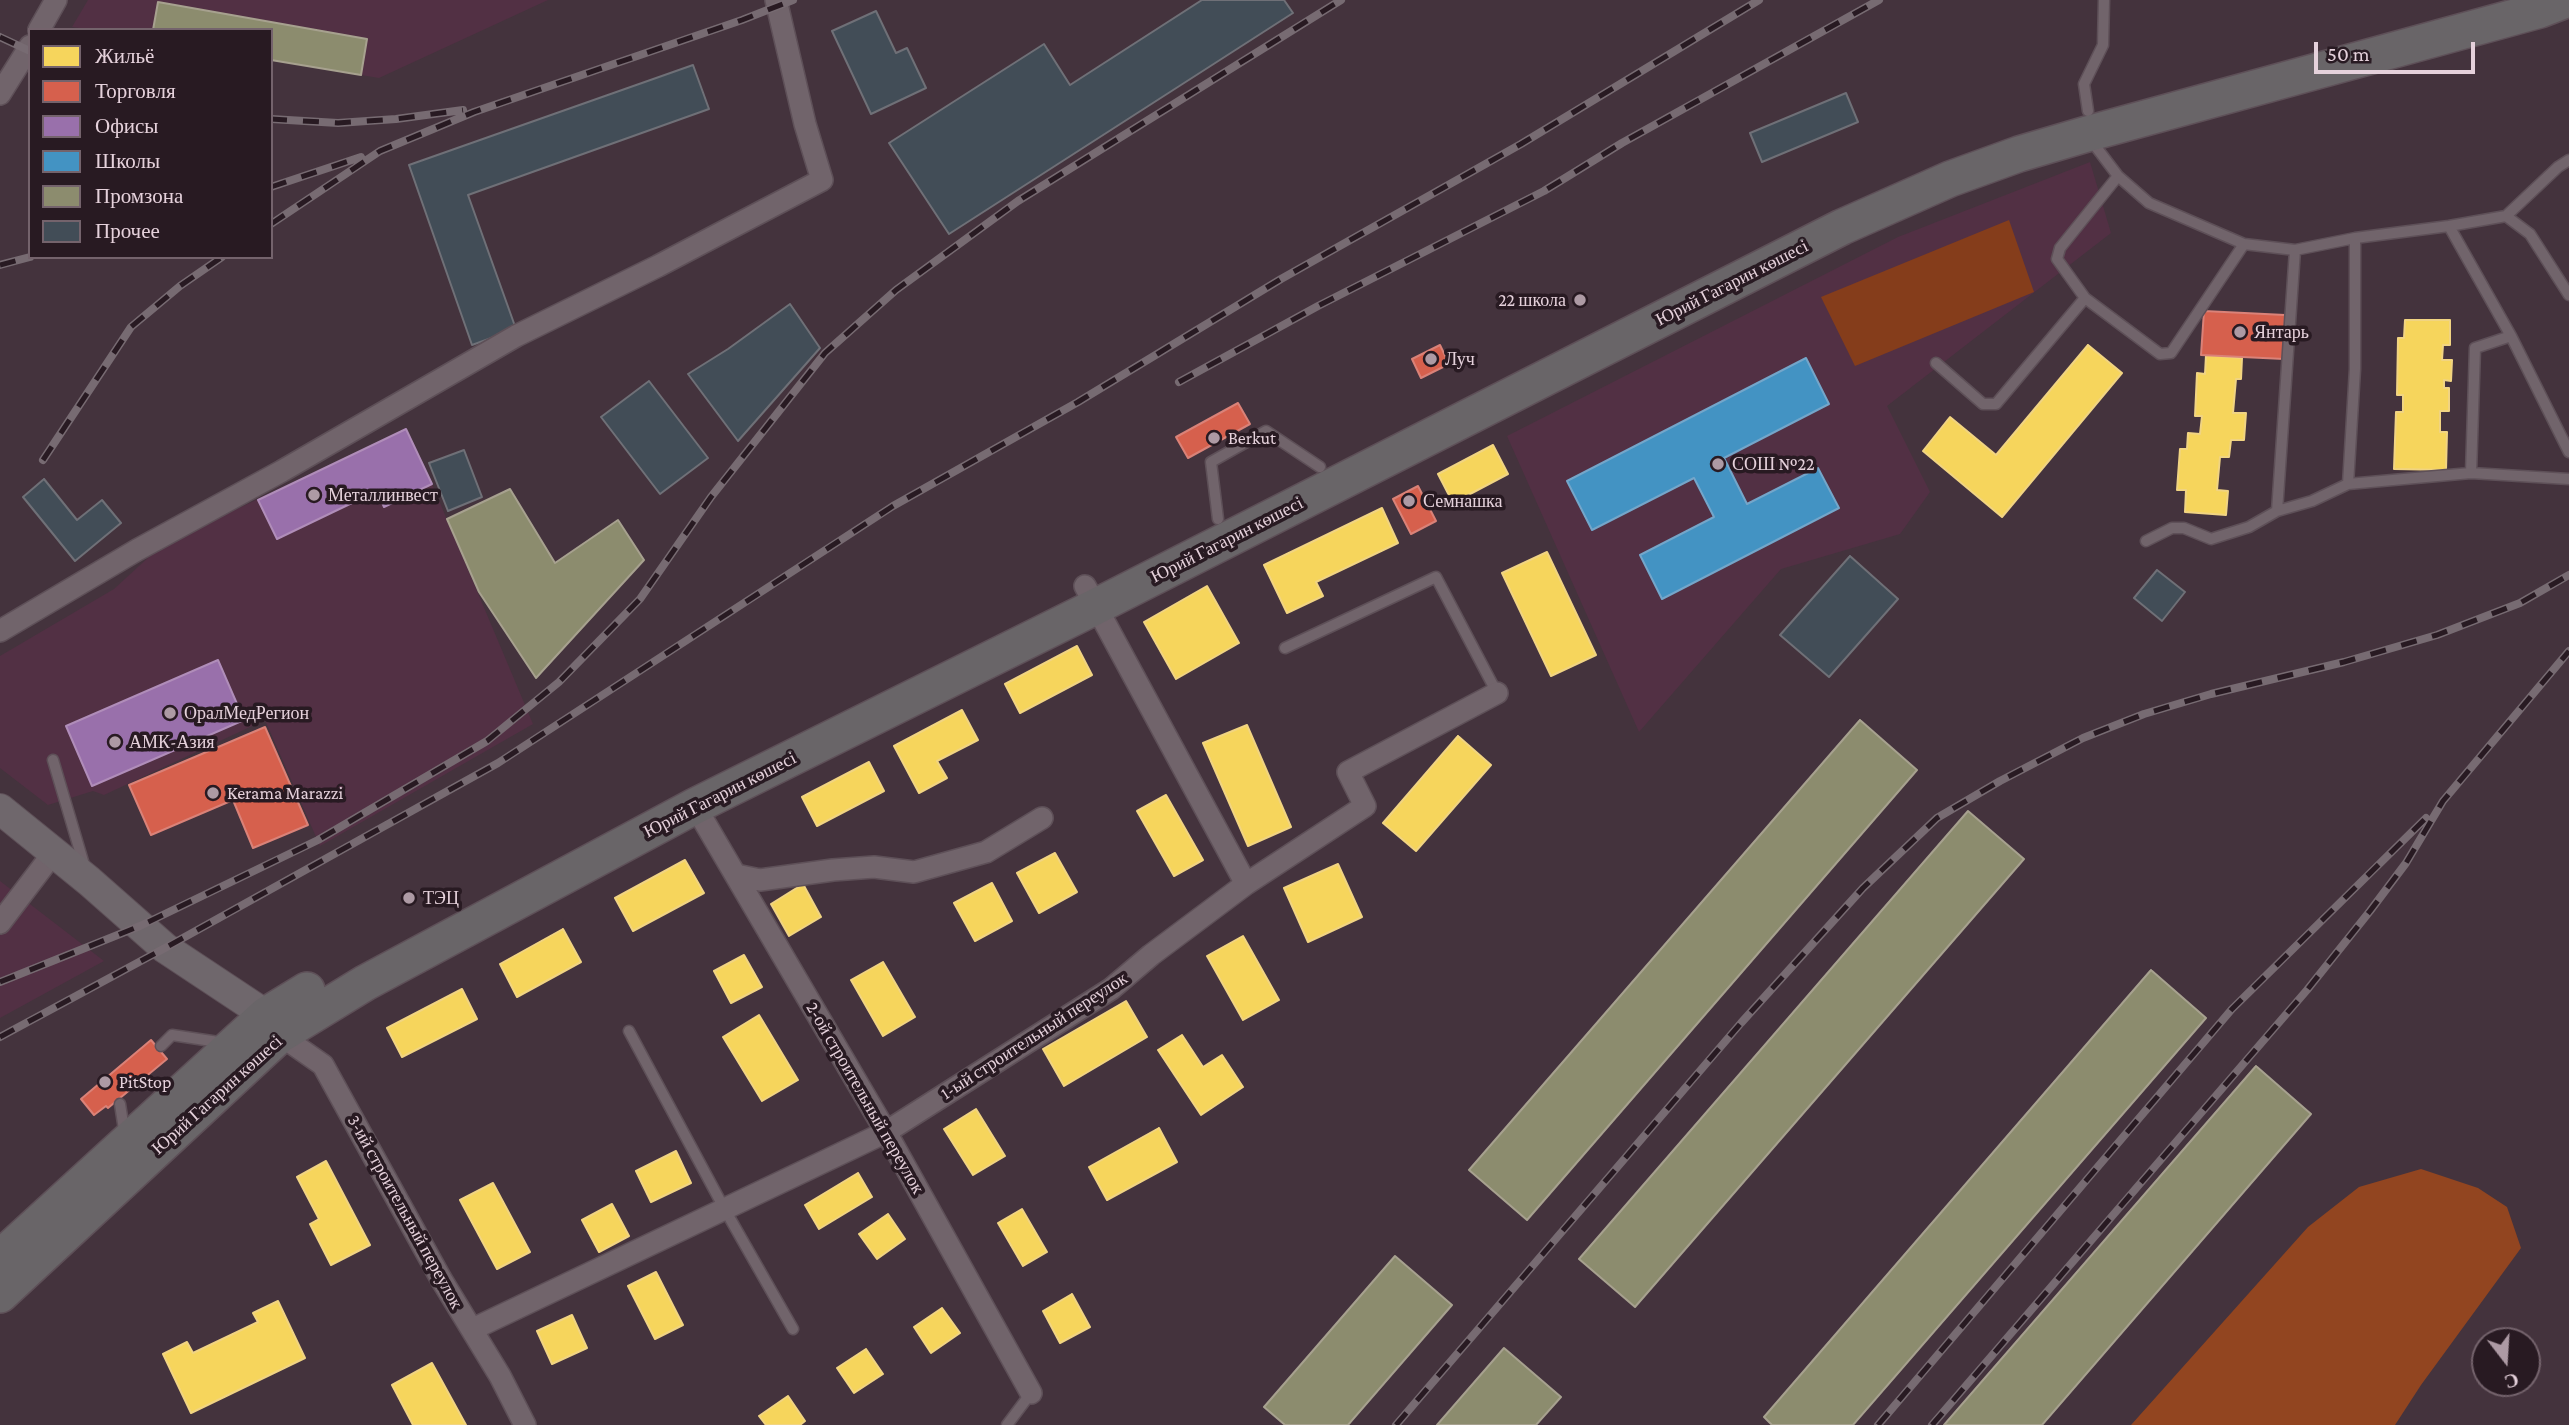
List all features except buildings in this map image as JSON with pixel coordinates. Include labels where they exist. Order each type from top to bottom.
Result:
[{"type":"main road","name":"Юрий Гагарин көшесі","points":[[0,1295],[273,1025],[349,965],[685,789],[1090,597],[1842,228],[1950,179],[2019,154],[2088,122],[2493,0]]},
{"type":"main road","name":"Юрий Гагарин көшесі","points":[[0,1258],[234,1044],[365,983],[1090,597],[1218,519],[1872,188],[1942,158],[2540,10],[2566,0]]},
{"type":"street","points":[[40,28],[56,0]]},
{"type":"street","points":[[0,631],[137,550],[282,471],[516,336],[658,266],[822,180],[805,124],[776,0]]},
{"type":"street","points":[[0,94],[28,49]]},
{"type":"street","points":[[1090,597],[1245,884]]},
{"type":"street","name":"1-ый строительный переулок","points":[[473,1329],[886,1132],[1111,989],[1245,884],[1365,806],[1348,772],[1497,693]]},
{"type":"street","name":"2-ой строительный переулок","points":[[695,806],[886,1132],[1031,1393]]},
{"type":"street","points":[[0,809],[89,881],[165,948],[273,1025]]},
{"type":"street","points":[[736,875],[760,880],[874,867],[914,872],[986,852],[1042,818]]},
{"type":"street","points":[[0,923],[54,852]]},
{"type":"street","name":"3-ий строительный переулок","points":[[273,1025],[323,1065],[525,1425]]},
{"type":"lane","points":[[2104,0],[2103,45],[2084,84],[2088,122],[2118,176],[2149,203],[2244,244],[2295,250],[2355,238],[2506,216],[2569,160]]},
{"type":"lane","points":[[2118,176],[2060,248],[2057,259],[2085,298],[2160,354],[2172,353],[2244,244]]},
{"type":"lane","points":[[2506,216],[2530,234],[2569,295]]},
{"type":"lane","points":[[2449,226],[2511,337],[2569,452]]},
{"type":"lane","points":[[2348,484],[2355,345],[2355,238]]},
{"type":"lane","points":[[2277,511],[2295,250]]},
{"type":"lane","points":[[1936,363],[1983,404],[1996,404],[2085,298]]},
{"type":"lane","points":[[2470,473],[2475,348],[2511,337]]},
{"type":"lane","points":[[1218,519],[1211,462],[1266,431],[1320,467]]},
{"type":"lane","points":[[2146,541],[2172,528],[2184,528],[2211,539],[2249,527],[2277,511],[2312,501],[2348,484],[2470,473],[2569,479]]},
{"type":"lane","points":[[1285,648],[1437,577],[1497,693]]},
{"type":"lane","points":[[53,760],[89,881]]},
{"type":"lane","points":[[629,1031],[724,1208],[793,1329]]},
{"type":"lane","points":[[161,1046],[172,1035],[234,1044]]},
{"type":"lane","points":[[120,1104],[126,1143]]},
{"type":"lane","points":[[1007,1425],[1031,1393]]},
{"type":"shaded area","points":[[88,0],[548,0],[379,78],[273,60],[273,28],[72,27]]},
{"type":"shaded area","name":"СОШ №22","points":[[2090,162],[2111,233],[1887,406],[1930,492],[1900,534],[1781,569],[1639,732],[1507,436],[1898,237]]},
{"type":"shaded area","points":[[2009,220],[2034,292],[1855,366],[1821,297]]},
{"type":"shaded area","name":"Металлинвест","points":[[406,429],[432,484],[533,724],[320,846],[265,720],[104,795],[93,791],[48,805],[0,768],[0,656],[114,589],[163,544]]},
{"type":"shaded area","points":[[0,881],[104,961],[0,1018]]},
{"type":"shaded area","points":[[2421,1169],[2478,1188],[2507,1207],[2521,1248],[2395,1425],[2131,1425],[2308,1227],[2359,1187]]},
{"type":"railway","points":[[273,223],[380,151],[474,112],[793,0]]},
{"type":"railway","points":[[0,982],[140,926],[318,840],[487,741],[559,682],[640,599],[711,497],[825,353],[896,290],[1018,201],[1341,0]]},
{"type":"railway","points":[[0,1037],[498,763],[893,506],[1078,402],[1281,279],[1521,144],[1759,0]]},
{"type":"railway","points":[[1179,382],[1318,306],[1544,191],[1622,143],[1879,0]]},
{"type":"railway","points":[[0,37],[28,50]]},
{"type":"railway","points":[[273,119],[338,123],[463,110]]},
{"type":"railway","points":[[273,186],[361,157]]},
{"type":"railway","points":[[0,265],[28,258]]},
{"type":"railway","points":[[43,460],[131,327],[180,286],[219,259]]},
{"type":"railway","points":[[1396,1425],[1741,1023],[1863,888],[1937,818],[2000,781],[2083,738],[2144,714],[2437,635],[2520,603],[2569,575]]},
{"type":"railway","points":[[1932,1425],[2307,990],[2406,863],[2443,801],[2569,651]]},
{"type":"railway","points":[[1878,1425],[2232,1009],[2426,818]]},
{"type":"place","name":"22 школа","points":[[1580,300]]},
{"type":"place","name":"Янтарь","points":[[2240,332]]},
{"type":"place","name":"Луч","points":[[1431,359]]},
{"type":"place","name":"Berkut","points":[[1214,438]]},
{"type":"place","name":"СОШ №22","points":[[1718,464]]},
{"type":"place","name":"Металлинвест","points":[[314,495]]},
{"type":"place","name":"Семнашка","points":[[1409,501]]},
{"type":"place","name":"ОралМедРегион","points":[[170,713]]},
{"type":"place","name":"АМК-Азия","points":[[115,742]]},
{"type":"place","name":"Kerama Marazzi","points":[[213,793]]},
{"type":"place","name":"ТЭЦ","points":[[409,898]]},
{"type":"place","name":"PitStop","points":[[105,1082]]}]
